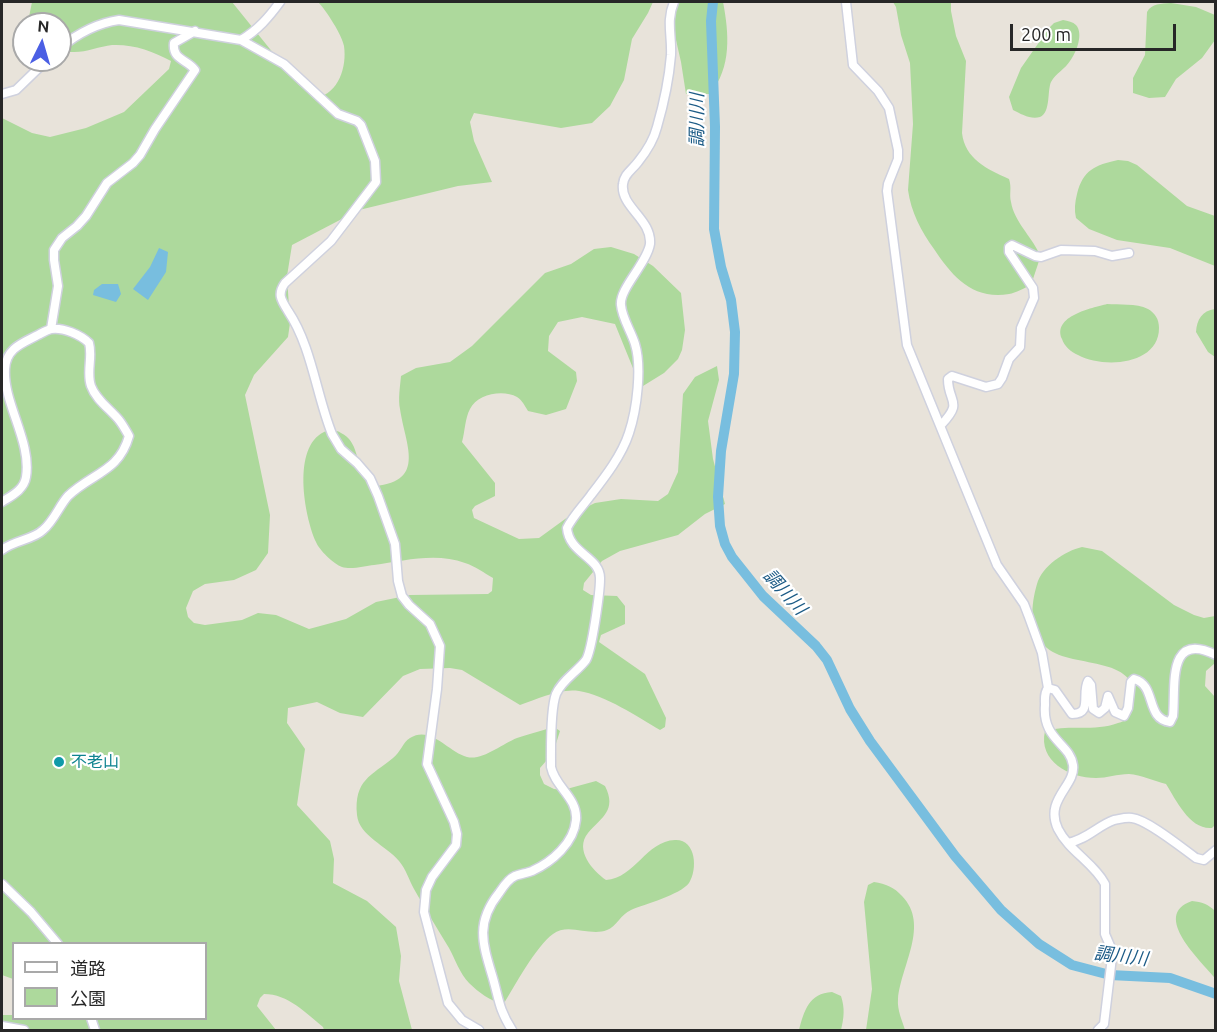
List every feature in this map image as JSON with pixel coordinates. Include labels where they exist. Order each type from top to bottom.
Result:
[{"type":"street","points":[[241,40],[252,34],[268,19],[280,2]]},
{"type":"street","points":[[512,1030],[499,1005],[482,936],[483,919],[490,903],[507,882],[555,858],[575,826],[575,808],[568,794],[552,774],[550,767],[554,700],[560,688],[588,655],[601,575],[594,563],[571,543],[567,528],[606,474],[629,433],[640,365],[636,345],[621,304],[622,296],[646,255],[650,239],[648,230],[623,192],[623,182],[649,145],[663,106],[671,53],[669,18],[674,2]]},
{"type":"street","points":[[846,2],[853,65],[878,91],[890,108],[898,150],[887,191],[905,337],[973,510],[979,518],[997,565],[1024,604],[1042,653],[1048,688],[1044,709],[1047,726],[1050,734],[1071,757],[1074,768],[1056,807],[1055,818],[1058,828],[1068,843],[1105,884],[1106,934],[1111,948],[1111,967],[1104,1024],[1098,1030]]},
{"type":"street","points":[[72,40],[107,22],[119,20],[241,40],[284,64],[338,114],[357,121],[361,125],[375,161],[376,182],[331,241],[285,283],[280,290],[280,296],[297,324],[332,434],[341,449],[370,478],[378,496],[395,544],[398,581],[402,596],[429,624],[440,646],[427,764],[454,822],[457,834],[456,845],[432,877],[426,890],[424,912],[448,1003],[462,1020],[479,1030]]},
{"type":"street","points":[[51,329],[58,286],[54,250],[62,238],[86,216],[102,189],[140,155],[155,129],[189,81],[195,69],[194,66],[176,56],[173,50],[174,43],[195,31]]},
{"type":"street","points":[[2,94],[16,90],[35,72]]},
{"type":"street","points":[[941,425],[954,410],[955,404],[948,379],[952,376],[986,387],[993,386],[1002,378],[1010,359],[1020,347],[1021,328],[1034,294],[1033,288],[1009,252],[1009,247],[1017,246],[1035,256],[1061,250],[1095,251],[1112,256],[1129,253]]},
{"type":"street","points":[[2,502],[19,491],[26,477],[22,442],[8,393],[5,369],[7,359],[18,344],[51,329],[75,334],[89,343],[92,351],[89,375],[91,386],[129,436],[126,449],[115,464],[102,474],[90,479],[67,498],[43,531],[11,542],[2,549]]},
{"type":"street","points":[[1048,688],[1055,690],[1072,714],[1079,714],[1084,711],[1085,687],[1088,681],[1091,685],[1093,709],[1099,713],[1105,708],[1108,696],[1115,712],[1124,716],[1128,708],[1131,682],[1134,679],[1139,680],[1144,683],[1149,692],[1158,718],[1170,722],[1173,716],[1176,668],[1181,654],[1192,649],[1205,650],[1215,656]]},
{"type":"street","points":[[1068,843],[1078,841],[1115,820],[1135,818],[1196,858],[1204,860],[1215,850]]},
{"type":"street","points":[[2,884],[31,912],[56,942]]},
{"type":"street","points":[[2,1026],[24,1030]]},
{"type":"green space","points":[[32,2],[232,2],[299,85],[316,98],[324,95],[336,85],[343,70],[345,54],[340,36],[318,2],[653,2],[632,39],[624,80],[610,106],[592,123],[561,128],[474,113],[470,122],[474,141],[492,182],[458,186],[359,210],[292,245],[287,276],[290,323],[288,337],[254,375],[245,395],[270,515],[268,553],[256,570],[234,580],[205,584],[193,591],[186,608],[188,617],[194,623],[205,625],[242,620],[258,613],[276,615],[309,629],[346,619],[376,602],[410,595],[488,594],[492,591],[493,578],[472,566],[454,560],[420,558],[350,568],[342,567],[331,560],[316,542],[305,499],[304,466],[314,440],[324,432],[330,431],[339,432],[347,437],[354,447],[362,471],[375,486],[391,483],[402,477],[409,459],[399,405],[401,376],[416,368],[450,362],[472,346],[545,273],[571,264],[594,249],[611,247],[634,254],[653,266],[681,293],[685,330],[682,350],[678,359],[664,373],[643,386],[639,383],[615,324],[582,317],[558,322],[549,336],[548,351],[576,372],[577,381],[566,409],[546,415],[528,411],[517,397],[505,393],[491,394],[473,404],[466,420],[462,442],[495,483],[495,496],[475,506],[472,510],[474,518],[519,539],[539,538],[572,514],[595,503],[621,499],[658,501],[668,494],[678,472],[683,394],[695,377],[717,366],[719,380],[708,421],[713,459],[725,504],[705,514],[678,535],[620,551],[602,561],[584,583],[583,590],[591,595],[617,596],[625,606],[625,624],[601,635],[599,642],[645,674],[666,718],[665,727],[660,730],[610,702],[579,691],[557,693],[520,705],[462,670],[450,668],[420,669],[403,676],[363,717],[340,713],[317,702],[288,708],[287,723],[305,749],[297,805],[330,841],[334,859],[333,883],[367,901],[396,927],[401,956],[399,981],[412,1030],[324,1030],[296,1005],[281,997],[264,994],[257,1006],[276,1030],[2,1030],[2,1015],[12,1015],[12,1020],[207,1020],[207,942],[12,942],[12,979],[2,975],[2,118],[32,133],[50,137],[86,128],[124,112],[169,69],[171,61],[150,51],[128,46],[112,45],[73,52],[72,12],[30,12]]},
{"type":"green space","points":[[677,2],[723,2],[727,26],[727,50],[722,73],[710,94],[686,94],[673,27]]},
{"type":"green space","points":[[893,2],[951,2],[956,36],[966,61],[962,133],[964,142],[978,162],[1009,179],[1013,209],[1039,253],[1039,261],[1031,285],[1017,292],[996,295],[974,290],[964,284],[941,259],[917,221],[908,190],[913,124],[910,63]]},
{"type":"green space","points":[[1171,3],[1196,7],[1215,15],[1215,40],[1202,58],[1176,79],[1165,97],[1149,98],[1133,93],[1133,78],[1145,55],[1147,12],[1154,5]]},
{"type":"green space","points":[[1063,20],[1073,23],[1078,29],[1077,48],[1068,64],[1051,82],[1046,111],[1037,118],[1023,115],[1013,110],[1009,97],[1021,68],[1049,28],[1054,23]]},
{"type":"green space","points":[[1118,160],[1137,165],[1187,206],[1215,216],[1215,266],[1170,248],[1117,240],[1089,229],[1076,218],[1076,200],[1083,179],[1091,170]]},
{"type":"green space","points":[[1107,304],[1138,306],[1155,314],[1159,328],[1157,340],[1150,350],[1128,361],[1102,362],[1078,355],[1066,346],[1060,331],[1063,324],[1075,314]]},
{"type":"green space","points":[[1216,309],[1215,357],[1208,352],[1196,332],[1201,316]]},
{"type":"green space","points":[[1082,547],[1102,551],[1174,605],[1204,618],[1215,616],[1215,663],[1206,671],[1205,686],[1215,697],[1216,824],[1212,828],[1204,827],[1190,819],[1166,784],[1129,774],[1096,778],[1076,775],[1058,766],[1046,751],[1045,731],[1109,726],[1126,720],[1133,708],[1134,691],[1128,679],[1118,671],[1104,666],[1059,655],[1041,642],[1034,626],[1033,601],[1040,577],[1055,560]]},
{"type":"green space","points":[[547,729],[560,731],[553,753],[540,768],[544,784],[563,790],[596,781],[605,786],[608,794],[609,807],[588,833],[583,846],[587,860],[596,871],[606,880],[616,878],[633,867],[656,846],[675,840],[682,841],[691,849],[694,870],[689,883],[684,887],[627,912],[607,930],[594,932],[565,929],[553,934],[533,957],[503,1005],[481,993],[463,975],[406,871],[394,856],[363,829],[357,815],[358,794],[361,786],[371,775],[395,756],[410,738],[418,735],[432,737],[460,754],[473,758],[517,738]]},
{"type":"green space","points":[[874,882],[889,886],[899,893],[910,907],[914,920],[912,946],[898,999],[905,1030],[866,1030],[872,989],[864,902],[868,885]]},
{"type":"green space","points":[[1192,901],[1205,904],[1215,911],[1215,978],[1191,950],[1177,927],[1176,917],[1180,908]]},
{"type":"green space","points":[[832,992],[841,996],[842,1000],[844,1013],[841,1030],[799,1030],[803,1016],[813,999],[824,993]]},
{"type":"water","points":[[159,248],[168,252],[166,272],[148,300],[133,289],[150,267]]},
{"type":"water","points":[[102,284],[118,284],[121,294],[116,302],[93,295],[94,290]]},
{"type":"waterway","name":"調川川","points":[[713,2],[711,21],[715,127],[714,229],[721,267],[731,300],[735,332],[734,374],[721,451],[718,497],[720,526],[725,544],[732,557],[763,596],[816,646],[827,660],[850,709],[870,741],[955,856],[1001,910],[1039,944],[1072,965],[1110,975],[1170,978],[1216,994]]},
{"type":"place","name":"不老山","points":[[59,762]]}]
